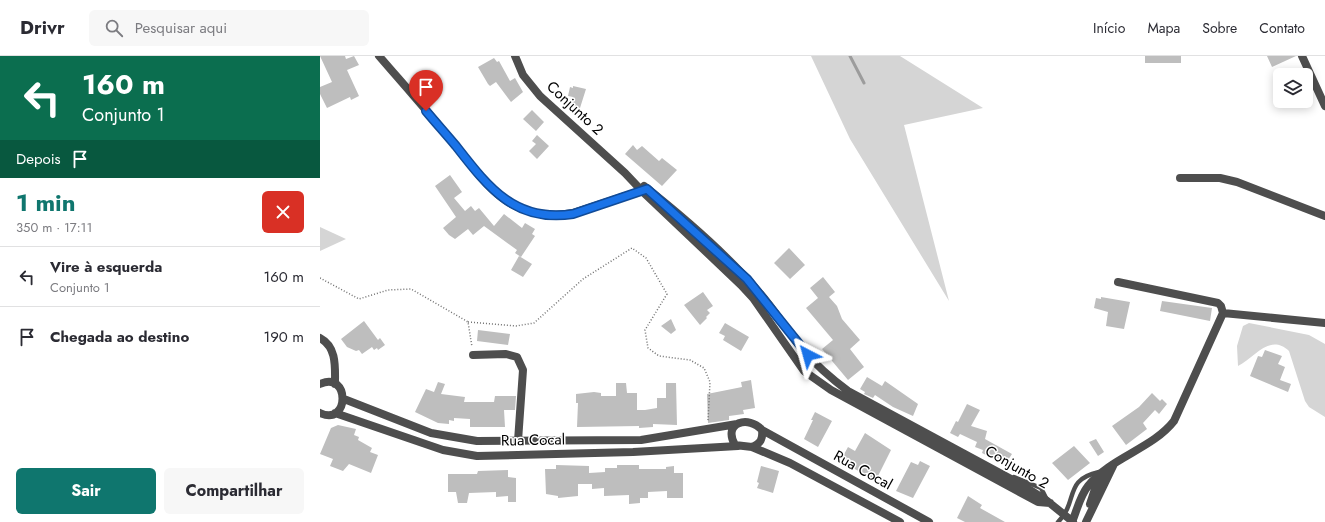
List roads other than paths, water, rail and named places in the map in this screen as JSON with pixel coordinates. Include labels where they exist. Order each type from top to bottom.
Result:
[{"type":"street","points":[[379,56],[477,173],[499,196],[509,203],[534,212],[561,215],[573,214],[644,190]]},
{"type":"street","name":"Conjunto 2","points":[[515,56],[523,75],[540,96],[769,304],[806,353],[846,394]]},
{"type":"street","points":[[1302,56],[1325,106]]},
{"type":"street","points":[[1180,178],[1220,178],[1237,182],[1325,216]]},
{"type":"street","name":"Conjunto 2","points":[[744,282],[756,302],[804,371],[811,377],[1048,501],[1072,522]]},
{"type":"street","points":[[1072,522],[1084,491],[1103,471],[1113,467],[1162,433],[1174,421],[1222,313],[1221,306],[1218,302],[1118,282]]},
{"type":"street","points":[[1222,313],[1325,323]]},
{"type":"street","points":[[320,338],[327,343],[333,356],[335,363],[335,384]]},
{"type":"street","points":[[473,355],[506,354],[517,357],[523,370],[518,441]]},
{"type":"street","points":[[320,384],[329,382],[335,384],[342,390],[344,399],[341,407],[335,413]]},
{"type":"street","name":"Rua Cocal","points":[[344,399],[443,436],[477,440],[640,440],[737,424]]},
{"type":"street","name":"Rua Cocal","points":[[321,415],[335,413],[348,416],[443,450],[477,456],[633,452],[738,446]]},
{"type":"street","points":[[745,422],[752,423],[762,430],[763,437],[759,444],[752,447],[738,446],[731,437],[730,432],[737,424],[745,422]]},
{"type":"street","name":"Rua Cocal","points":[[762,430],[929,522]]},
{"type":"street","name":"Rua Cocal","points":[[752,447],[790,463],[900,522]]},
{"type":"street","points":[[1086,522],[1089,513],[1113,467]]},
{"type":"lane","points":[[1058,522],[1065,515],[1079,480],[1088,475],[1103,471]]},
{"type":"waterway","points":[[850,56],[864,83]]}]
